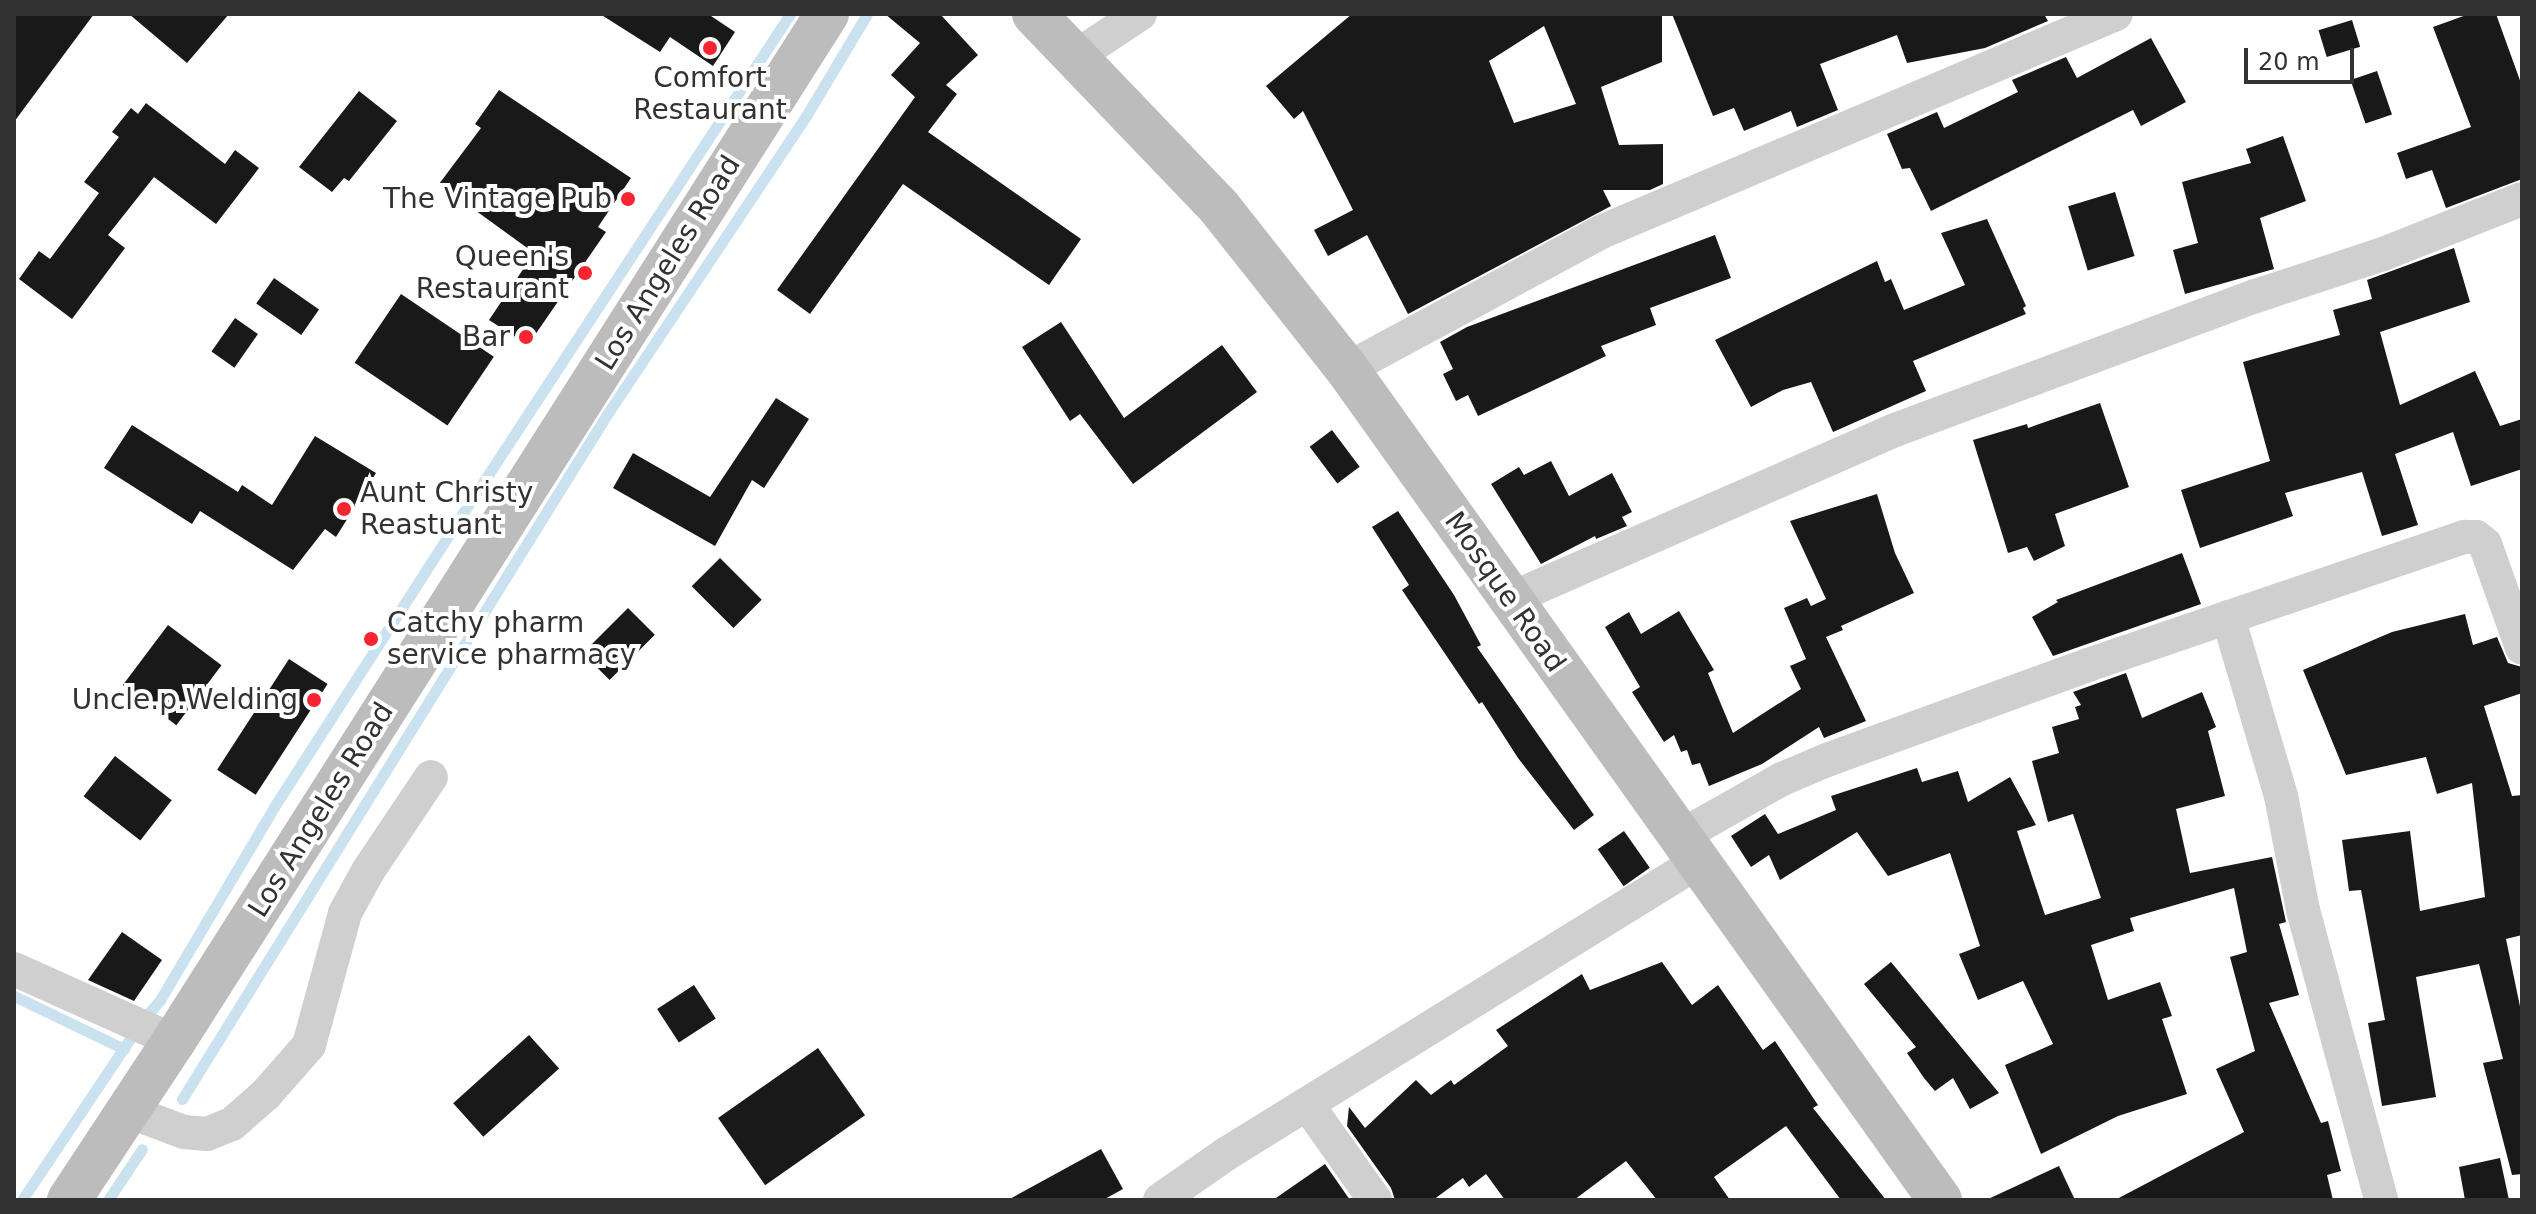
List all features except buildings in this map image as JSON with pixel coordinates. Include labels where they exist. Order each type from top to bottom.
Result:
[{"type":"street","name":"Los Angeles Road","points":[[69,1200],[174,1041],[827,14]]},
{"type":"street","name":"Mosque Road","points":[[1034,14],[1219,207],[1347,369],[1940,1200]]},
{"type":"street","points":[[1075,57],[1140,14]]},
{"type":"street","points":[[1347,369],[1601,232],[2116,14]]},
{"type":"street","points":[[1510,599],[1782,476],[1910,424],[2256,296],[2383,254],[2522,199]]},
{"type":"street","points":[[1160,1200],[1688,850],[1782,779],[1827,760],[2228,617],[2465,537],[2476,537],[2485,544],[2522,648]]},
{"type":"street","points":[[2228,617],[2281,796],[2303,910],[2381,1200]]},
{"type":"street","points":[[128,1111],[184,1132],[207,1134],[232,1124],[266,1094],[309,1045],[345,913],[368,871],[431,777]]},
{"type":"street","points":[[14,969],[174,1041]]},
{"type":"street","points":[[1307,1104],[1375,1200]]},
{"type":"waterway","points":[[144,1019],[160,1000],[274,807],[790,14]]},
{"type":"waterway","points":[[182,1099],[606,416],[806,116],[867,14]]},
{"type":"waterway","points":[[14,996],[124,1049]]},
{"type":"waterway","points":[[22,1200],[137,1028]]},
{"type":"waterway","points":[[108,1200],[142,1149]]},
{"type":"place","name":"Comfort Restaurant","points":[[710,48]]},
{"type":"place","name":"The Vintage Pub","points":[[628,199]]},
{"type":"place","name":"Queen's Restaurant","points":[[585,273]]},
{"type":"place","name":"Bar","points":[[526,337]]},
{"type":"place","name":"Aunt Christy Reastuant","points":[[344,509]]},
{"type":"place","name":"Catchy pharm service pharmacy","points":[[371,639]]},
{"type":"place","name":"Uncle.p.Welding","points":[[314,700]]}]
